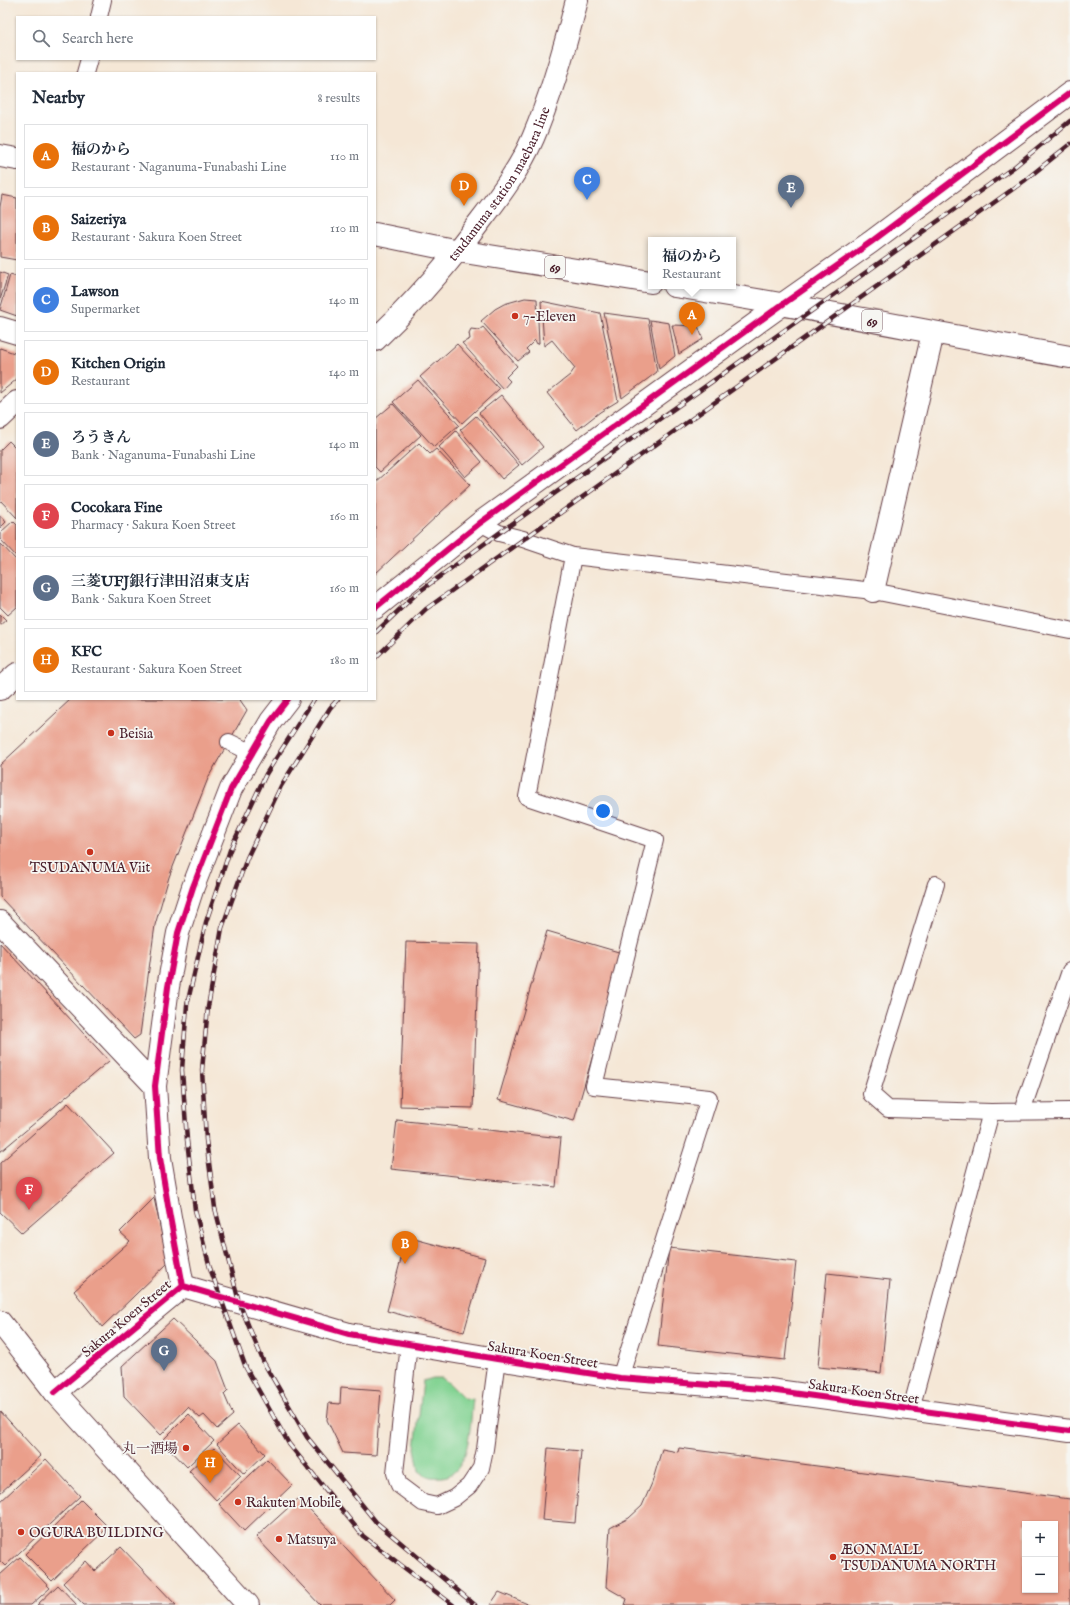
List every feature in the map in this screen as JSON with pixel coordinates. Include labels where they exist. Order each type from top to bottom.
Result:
[{"type":"street","name":"tsudanuma station maebara line","points":[[376,339],[393,323],[458,251],[506,186],[532,139],[553,85],[577,0]]},
{"type":"street","points":[[376,607],[480,523],[871,242],[1070,93]]},
{"type":"street","points":[[0,156],[16,159]]},
{"type":"street","name":"69","points":[[376,234],[458,251],[648,282]]},
{"type":"street","name":"69","points":[[692,289],[783,304],[934,334],[1070,357]]},
{"type":"street","points":[[0,328],[16,333]]},
{"type":"street","points":[[874,591],[934,334]]},
{"type":"street","points":[[0,418],[16,403]]},
{"type":"street","points":[[0,689],[16,675]]},
{"type":"street","points":[[183,1286],[160,1158],[155,1086],[168,987],[178,933],[193,887],[231,789],[271,721],[287,700]]},
{"type":"street","points":[[0,922],[155,1086]]},
{"type":"street","name":"Sakura Koen Street","points":[[55,1392],[183,1286],[349,1334],[497,1359],[620,1378],[762,1389],[1070,1431]]},
{"type":"street","points":[[0,1322],[55,1392],[248,1605]]},
{"type":"lane","points":[[99,16],[103,0]]},
{"type":"lane","points":[[86,72],[89,60]]},
{"type":"lane","points":[[480,523],[499,533],[573,556],[874,591],[1070,630]]},
{"type":"lane","points":[[573,556],[527,796],[655,840],[594,1086],[709,1098],[620,1378]]},
{"type":"lane","points":[[229,742],[252,753]]},
{"type":"lane","points":[[936,884],[871,1094],[888,1109],[991,1112],[1070,1111]]},
{"type":"lane","points":[[1022,1111],[1070,971]]},
{"type":"lane","points":[[912,1410],[991,1112]]},
{"type":"lane","points":[[409,1344],[395,1473],[399,1485],[423,1503],[437,1506],[454,1498],[469,1486],[481,1468],[497,1359]]},
{"type":"green space","points":[[433,1378],[442,1378],[464,1398],[473,1399],[470,1433],[464,1457],[459,1467],[452,1474],[442,1477],[429,1477],[419,1471],[415,1448],[423,1381]]},
{"type":"building","points":[[2,195],[16,198],[16,260],[0,257],[0,207]]},
{"type":"building","points":[[0,272],[8,275],[0,300]]},
{"type":"building","points":[[10,275],[16,277],[16,316],[0,310]]},
{"type":"building","points":[[525,298],[537,299],[539,343],[537,344],[535,340],[526,349],[529,352],[518,361],[481,321],[495,309],[504,304]]},
{"type":"building","points":[[541,301],[600,313],[618,401],[600,412],[577,430],[547,393],[570,375],[575,368],[552,340],[544,346]]},
{"type":"building","points":[[604,313],[648,319],[657,372],[622,398]]},
{"type":"building","points":[[650,320],[669,323],[675,356],[659,369]]},
{"type":"building","points":[[672,325],[698,326],[703,339],[679,354]]},
{"type":"building","points":[[483,327],[517,366],[506,377],[510,381],[503,389],[462,343],[470,339],[469,333],[471,329],[479,330]]},
{"type":"building","points":[[457,344],[499,389],[462,423],[420,377]]},
{"type":"building","points":[[0,348],[16,354],[16,380],[0,393]]},
{"type":"building","points":[[418,380],[459,425],[434,447],[393,402]]},
{"type":"building","points":[[501,395],[543,447],[522,465],[479,413]]},
{"type":"building","points":[[393,404],[421,435],[380,472],[376,468],[376,418]]},
{"type":"building","points":[[476,416],[519,465],[502,479],[460,430]]},
{"type":"building","points":[[456,431],[482,462],[465,477],[439,447]]},
{"type":"building","points":[[9,441],[16,448],[16,517],[0,500],[0,450]]},
{"type":"building","points":[[419,443],[430,454],[436,449],[470,485],[376,573],[376,482]]},
{"type":"building","points":[[0,515],[6,522],[0,528]]},
{"type":"building","points":[[13,521],[16,524],[16,556],[0,539],[0,533]]},
{"type":"building","points":[[0,543],[16,560],[16,608],[8,615],[0,607]]},
{"type":"building","points":[[0,614],[6,620],[0,625]]},
{"type":"building","name":"TSUDANUMA Viit","points":[[70,700],[240,700],[247,710],[209,776],[169,877],[155,925],[140,1035],[134,1039],[0,897],[0,765]]},
{"type":"building","points":[[547,931],[622,953],[574,1121],[498,1100]]},
{"type":"building","points":[[406,942],[479,944],[473,1108],[400,1106]]},
{"type":"building","points":[[0,943],[109,1061],[0,1152]]},
{"type":"building","points":[[68,1103],[114,1153],[22,1233],[0,1212],[0,1163]]},
{"type":"building","points":[[397,1120],[561,1138],[556,1187],[391,1169]]},
{"type":"building","points":[[154,1198],[168,1263],[102,1327],[74,1291],[130,1241],[120,1232]]},
{"type":"building","points":[[407,1237],[485,1258],[464,1332],[387,1311]]},
{"type":"building","points":[[669,1248],[796,1262],[785,1360],[658,1346]]},
{"type":"building","points":[[827,1273],[890,1280],[881,1373],[818,1367]]},
{"type":"building","points":[[173,1319],[217,1361],[228,1390],[224,1394],[233,1415],[217,1429],[204,1415],[200,1418],[188,1407],[161,1435],[124,1396],[122,1366]]},
{"type":"building","points":[[341,1387],[381,1390],[376,1455],[343,1453],[327,1420],[329,1403],[340,1404]]},
{"type":"building","points":[[0,1411],[41,1456],[0,1493]]},
{"type":"building","points":[[189,1414],[214,1441],[187,1467],[162,1441]]},
{"type":"building","points":[[238,1425],[265,1454],[244,1474],[217,1444]]},
{"type":"building","points":[[214,1448],[241,1476],[216,1500],[189,1471]]},
{"type":"building","points":[[548,1448],[581,1451],[575,1523],[542,1520]]},
{"type":"building","name":"ÆON MALL TSUDANUMA NORTH","points":[[679,1448],[1070,1499],[1070,1605],[625,1605],[627,1599],[606,1587],[610,1528],[629,1518],[642,1506],[652,1483],[662,1449],[678,1452]]},
{"type":"building","name":"OGURA BUILDING","points":[[46,1459],[80,1496],[5,1566],[0,1561],[0,1502]]},
{"type":"building","points":[[267,1459],[292,1485],[244,1531],[219,1504]]},
{"type":"building","points":[[299,1498],[395,1600],[390,1605],[320,1605],[256,1537]]},
{"type":"building","points":[[81,1500],[108,1527],[52,1581],[25,1554]]},
{"type":"building","points":[[121,1547],[176,1605],[84,1605],[63,1583],[86,1561],[95,1571]]},
{"type":"building","points":[[20,1557],[50,1588],[31,1605],[0,1605],[0,1575]]},
{"type":"building","points":[[58,1585],[77,1605],[37,1605]]},
{"type":"building","points":[[499,1592],[530,1605],[490,1605]]},
{"type":"railway","points":[[376,632],[416,594],[499,533],[1014,167],[1070,121]]},
{"type":"railway","points":[[376,657],[426,609],[1024,181],[1070,144]]},
{"type":"railway","points":[[313,700],[266,774],[230,850],[206,922],[187,1005],[182,1070],[187,1140],[195,1210],[210,1268],[246,1368],[289,1444],[363,1536],[453,1605]]},
{"type":"railway","points":[[337,700],[330,708],[281,786],[247,858],[222,928],[208,1007],[202,1070],[206,1140],[215,1208],[239,1302],[249,1327],[264,1363],[307,1437],[376,1522],[475,1605]]},
{"type":"cycle path","points":[[376,607],[480,523],[871,242],[1070,93]]},
{"type":"cycle path","points":[[183,1286],[160,1158],[155,1086],[168,987],[178,933],[193,887],[231,789],[271,721],[287,700]]},
{"type":"cycle path","points":[[55,1392],[183,1286],[349,1334],[497,1359],[620,1378],[762,1389],[1070,1431]]},
{"type":"place","name":"Lawson","points":[[587,200]]},
{"type":"place","name":"Kitchen Origin","points":[[464,206]]},
{"type":"place","name":"ろうきん","points":[[791,208]]},
{"type":"place","name":"7-Eleven","points":[[515,316]]},
{"type":"place","name":"福のから","points":[[692,335]]},
{"type":"place","name":"Beisia","points":[[111,733]]},
{"type":"place","name":"TSUDANUMA Viit","points":[[90,852]]},
{"type":"place","name":"Cocokara Fine","points":[[29,1210]]},
{"type":"place","name":"Saizeriya","points":[[405,1264]]},
{"type":"place","name":"三菱UFJ銀行津田沼東支店","points":[[164,1371]]},
{"type":"place","name":"丸一酒場","points":[[186,1448]]},
{"type":"place","name":"KFC","points":[[210,1483]]},
{"type":"place","name":"Rakuten Mobile","points":[[238,1502]]},
{"type":"place","name":"OGURA BUILDING","points":[[21,1532]]},
{"type":"place","name":"Matsuya","points":[[279,1539]]},
{"type":"place","name":"ÆON MALL TSUDANUMA NORTH","points":[[833,1557]]}]
